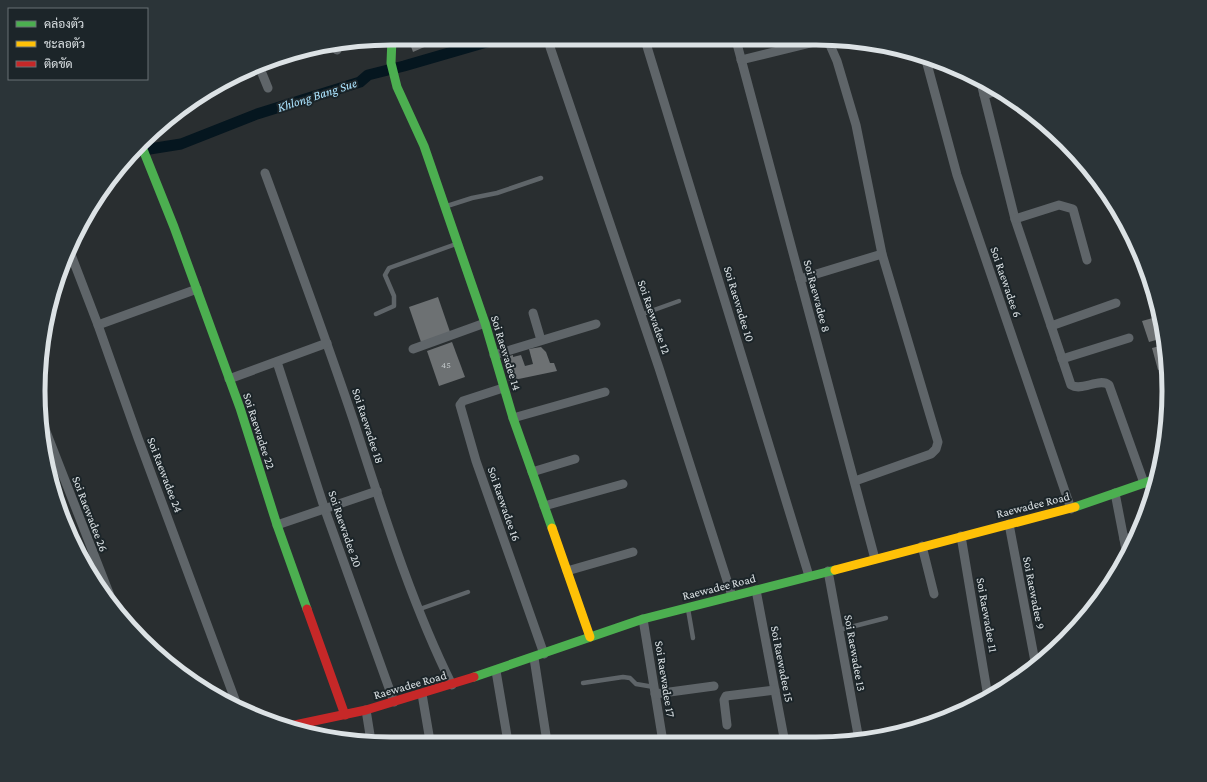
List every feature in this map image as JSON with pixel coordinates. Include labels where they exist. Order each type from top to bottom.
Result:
[{"type":"street","name":"Soi Raewadee 14","points":[[392,45],[391,63],[394,77],[424,146],[485,323],[513,418],[590,637]]},
{"type":"street","name":"Soi Raewadee 10","points":[[647,45],[808,576]]},
{"type":"street","name":"Soi Raewadee 8","points":[[737,45],[875,559]]},
{"type":"street","points":[[741,60],[803,45]]},
{"type":"street","points":[[830,46],[837,61],[856,125],[882,254],[938,442],[936,450],[931,454],[855,481]]},
{"type":"street","name":"Soi Raewadee 12","points":[[550,47],[575,115],[732,596]]},
{"type":"street","name":"Soi Raewadee 6","points":[[927,63],[957,175],[1071,508]]},
{"type":"street","points":[[261,70],[268,88]]},
{"type":"street","points":[[982,88],[1015,219],[1071,385],[1075,387],[1104,383],[1109,385],[1144,483]]},
{"type":"street","points":[[984,95],[992,93]]},
{"type":"street","name":"Soi Raewadee 22","points":[[143,149],[174,227],[240,408],[277,524],[344,715]]},
{"type":"street","name":"Soi Raewadee 18","points":[[265,173],[327,343],[377,491],[420,609],[438,655],[452,685]]},
{"type":"street","points":[[1015,219],[1059,205],[1072,209],[1087,260]]},
{"type":"street","points":[[800,279],[882,254]]},
{"type":"street","name":"Soi Raewadee 24","points":[[72,257],[235,699]]},
{"type":"street","points":[[98,325],[196,289]]},
{"type":"street","points":[[1051,326],[1116,303]]},
{"type":"street","points":[[533,314],[541,340]]},
{"type":"street","points":[[413,349],[485,323]]},
{"type":"street","points":[[494,355],[596,324]]},
{"type":"street","points":[[1062,359],[1129,338]]},
{"type":"street","points":[[229,379],[327,343]]},
{"type":"street","name":"Soi Raewadee 20","points":[[277,362],[325,510],[394,702]]},
{"type":"street","name":"Soi Raewadee 16","points":[[503,388],[463,401],[460,405],[476,461],[544,654]]},
{"type":"street","points":[[513,418],[605,392]]},
{"type":"street","name":"Soi Raewadee 26","points":[[48,437],[108,590]]},
{"type":"street","points":[[532,472],[575,459]]},
{"type":"street","name":"Raewadee Road","points":[[298,724],[366,710],[452,685],[534,658],[643,619],[1071,508],[1150,481]]},
{"type":"street","points":[[544,506],[623,484]]},
{"type":"street","points":[[277,524],[325,510],[377,491]]},
{"type":"street","points":[[1115,493],[1125,546]]},
{"type":"street","name":"Soi Raewadee 9","points":[[1009,524],[1035,659]]},
{"type":"street","name":"Soi Raewadee 11","points":[[961,536],[987,692]]},
{"type":"street","points":[[1124,539],[1129,538]]},
{"type":"street","points":[[922,546],[934,594]]},
{"type":"street","points":[[567,571],[632,552]]},
{"type":"street","name":"Soi Raewadee 13","points":[[828,571],[858,734]]},
{"type":"street","name":"Soi Raewadee 15","points":[[756,590],[784,737]]},
{"type":"street","name":"Soi Raewadee 17","points":[[643,619],[662,737]]},
{"type":"street","points":[[534,658],[546,737]]},
{"type":"street","points":[[496,671],[507,737]]},
{"type":"street","points":[[655,691],[714,686]]},
{"type":"street","points":[[727,725],[724,700],[726,696],[775,690]]},
{"type":"street","points":[[422,694],[429,737]]},
{"type":"street","points":[[366,710],[370,736]]},
{"type":"lane","points":[[445,207],[472,198],[497,193],[541,178]]},
{"type":"lane","points":[[376,314],[394,306],[394,296],[385,275],[389,268],[457,243]]},
{"type":"lane","points":[[640,315],[679,301]]},
{"type":"lane","points":[[420,609],[468,592]]},
{"type":"lane","points":[[688,607],[693,638]]},
{"type":"lane","points":[[839,630],[886,618]]},
{"type":"lane","points":[[584,683],[623,677],[630,678],[636,684],[655,691]]},
{"type":"building","points":[[410,45],[429,45],[413,52]]},
{"type":"building","points":[[438,297],[450,332],[421,342],[409,307]]},
{"type":"building","points":[[1154,318],[1158,339],[1149,342],[1142,321]]},
{"type":"building","points":[[452,342],[465,377],[439,386],[427,351]]},
{"type":"building","points":[[1159,346],[1161,369],[1158,370],[1152,348]]},
{"type":"building","points":[[541,347],[546,352],[550,363],[554,363],[557,371],[509,381],[503,358],[513,355],[513,357],[521,355],[525,366],[533,364],[529,349]]},
{"type":"waterway","name":"Khlong Bang Sue","points":[[142,150],[181,144],[257,114],[360,82],[368,75],[476,45]]},
{"type":"traffic: fast","points":[[392,45],[391,63],[397,87],[424,146],[485,323],[513,418],[552,528]]},
{"type":"traffic: fast","points":[[143,149],[174,227],[240,408],[277,525],[307,609]]},
{"type":"traffic: fast","points":[[1075,507],[1150,481]]},
{"type":"traffic: fast","points":[[474,677],[643,619],[835,570]]},
{"type":"traffic: slow","points":[[835,570],[1075,507]]},
{"type":"traffic: slow","points":[[552,528],[590,637]]},
{"type":"traffic: jam","points":[[307,609],[345,715]]},
{"type":"traffic: jam","points":[[298,724],[366,710],[474,677]]}]
